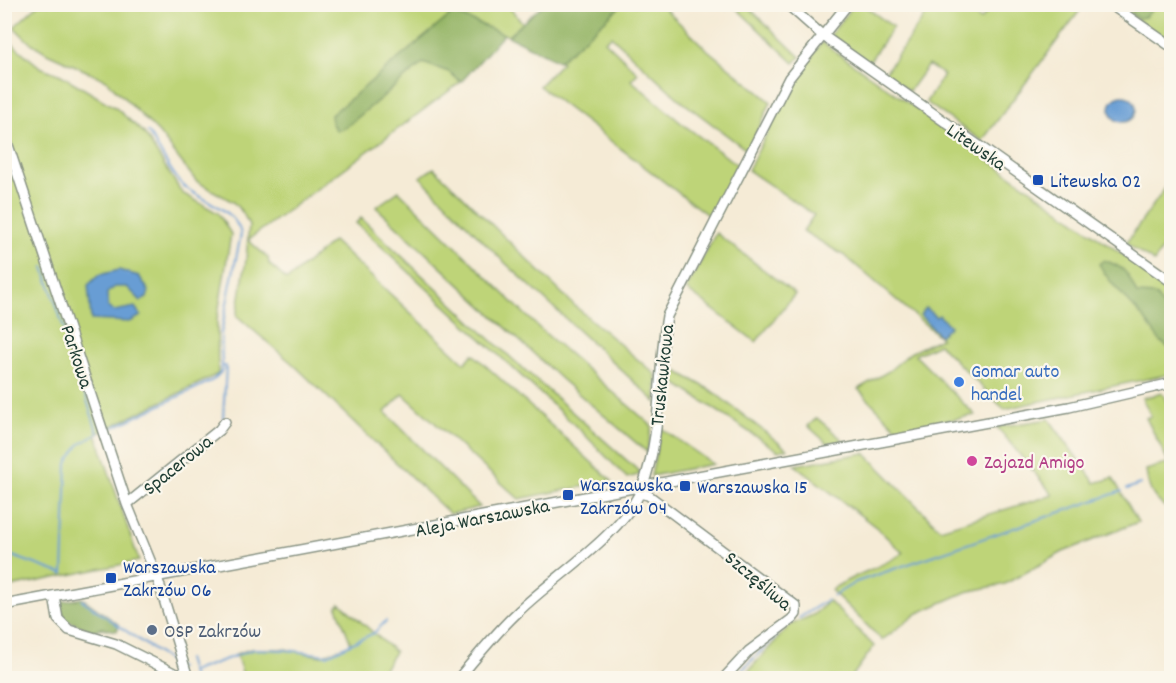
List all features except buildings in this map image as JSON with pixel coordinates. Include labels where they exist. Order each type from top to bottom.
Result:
[{"type":"street","name":"Litewska","points":[[787,4],[822,35],[1172,282]]},
{"type":"street","name":"Truskawkowa","points":[[459,678],[520,609],[616,526],[640,490],[659,419],[663,340],[667,316],[789,78],[848,4]]},
{"type":"street","points":[[1110,4],[1172,47]]},
{"type":"street","name":"Parkowa","points":[[4,133],[127,504],[156,577],[187,677]]},
{"type":"street","name":"Aleja Warszawska","points":[[4,605],[640,490],[1069,407],[1172,382]]},
{"type":"street","name":"Spacerowa","points":[[127,504],[219,430],[225,422]]},
{"type":"street","name":"Szczęśliwa","points":[[640,490],[796,606],[796,614],[792,619],[749,651],[724,678]]},
{"type":"street","points":[[54,596],[58,619],[69,630],[116,644],[176,674],[187,677]]},
{"type":"green space","points":[[39,4],[507,5],[523,23],[508,36],[453,13],[331,115],[346,127],[423,63],[449,72],[461,82],[248,240],[287,280],[333,241],[465,363],[473,354],[612,481],[519,499],[403,394],[385,412],[480,507],[450,514],[294,365],[237,316],[249,225],[243,213],[233,202],[196,181],[159,133],[106,80],[47,53],[28,41],[14,27]]},
{"type":"green space","points":[[544,4],[622,5],[559,61],[508,36]]},
{"type":"green space","points":[[933,4],[959,5],[981,20],[992,5],[1084,5],[982,141],[926,102],[944,75],[928,65],[909,91],[884,74]]},
{"type":"green space","points":[[622,5],[661,5],[704,47],[771,102],[748,151],[680,100],[611,36],[605,41],[638,73],[631,80],[680,122],[740,167],[714,220],[539,86],[562,62],[559,61]]},
{"type":"green space","points":[[733,5],[746,5],[800,57],[794,63]]},
{"type":"green space","points":[[854,5],[863,5],[893,27],[869,62],[830,35]]},
{"type":"green space","points":[[1122,5],[1171,5],[1171,44],[1120,8]]},
{"type":"green space","points":[[1133,5],[1157,5],[1145,17],[1138,18],[1132,14]]},
{"type":"green space","points":[[453,13],[504,34],[461,82],[449,72],[423,63],[346,127],[337,131],[332,124],[331,115]]},
{"type":"green space","points":[[4,37],[40,67],[61,75],[116,108],[144,133],[182,193],[218,213],[231,234],[217,320],[218,374],[96,434],[139,561],[5,588]]},
{"type":"green space","points":[[822,42],[1153,276],[1171,295],[1171,374],[1004,409],[939,344],[915,355],[975,415],[898,430],[858,389],[889,371],[910,353],[941,338],[845,256],[803,231],[814,215],[748,170],[795,79]]},
{"type":"green space","points":[[434,168],[576,307],[656,375],[656,402],[500,258],[420,177]]},
{"type":"green space","points":[[1171,180],[1171,236],[1154,262],[1126,243]]},
{"type":"green space","points":[[399,191],[538,327],[652,426],[647,452],[561,379],[376,207]]},
{"type":"green space","points":[[361,218],[490,339],[642,474],[627,478],[583,433],[356,223]]},
{"type":"green space","points":[[716,233],[795,294],[756,342],[686,289]]},
{"type":"green space","points":[[1104,260],[1126,272],[1137,294],[1155,295],[1171,317],[1171,348],[1159,340],[1145,320],[1109,280],[1099,264]]},
{"type":"green space","points":[[666,365],[712,391],[787,449],[778,451],[666,377]]},
{"type":"green space","points":[[1162,393],[1171,410],[1171,511],[1152,494],[1146,470],[1169,463],[1146,418],[1151,416],[1142,398]]},
{"type":"green space","points":[[817,418],[844,441],[827,443],[808,426]]},
{"type":"green space","points":[[1049,419],[1095,483],[1113,478],[1138,522],[1063,552],[1005,584],[966,592],[918,613],[882,640],[831,590],[903,553],[877,528],[795,465],[865,453],[940,529],[1053,495],[997,427]]},
{"type":"green space","points":[[661,428],[713,464],[651,476]]},
{"type":"green space","points":[[82,598],[119,625],[117,631],[102,628],[92,631],[63,619],[60,602]]},
{"type":"green space","points":[[829,601],[874,646],[851,678],[742,678],[790,625],[813,615]]},
{"type":"green space","points":[[340,603],[395,652],[378,678],[244,678],[236,654],[251,649],[285,649],[321,656],[351,644],[337,607]]},
{"type":"water","points":[[1123,96],[1132,100],[1136,109],[1132,118],[1123,122],[1114,118],[1110,109],[1114,100]]},
{"type":"water","points":[[119,270],[139,276],[149,291],[147,298],[141,301],[127,287],[115,287],[107,293],[108,307],[114,311],[135,307],[141,316],[130,322],[91,320],[88,285],[99,275]]},
{"type":"water","points":[[926,308],[936,317],[939,315],[950,326],[940,336],[920,315]]},
{"type":"waterway","points":[[148,132],[180,182],[193,193],[225,211],[237,225],[241,234],[221,333],[222,365]]},
{"type":"waterway","points":[[4,553],[63,574],[67,463],[80,444],[98,434],[44,267]]},
{"type":"waterway","points":[[108,430],[213,380],[221,372],[222,366],[226,366],[223,419]]},
{"type":"waterway","points":[[1127,489],[1140,484]]},
{"type":"waterway","points":[[833,596],[856,582],[1122,491]]},
{"type":"waterway","points":[[82,600],[179,668]]},
{"type":"waterway","points":[[799,618],[827,600]]},
{"type":"waterway","points":[[191,672],[254,649],[327,655],[374,633],[386,621]]},
{"type":"waterway","points":[[734,678],[776,636]]},
{"type":"waterway","points":[[187,659],[193,678]]},
{"type":"place","name":"Litewska 02","points":[[1038,180]]},
{"type":"place","name":"Gomar auto handel","points":[[959,382]]},
{"type":"place","name":"Zajazd Amigo","points":[[972,461]]},
{"type":"place","name":"Warszawska 15","points":[[685,486]]},
{"type":"place","name":"Warszawska Zakrzów 04","points":[[568,495]]},
{"type":"place","name":"Warszawska Zakrzów 06","points":[[111,578]]},
{"type":"place","name":"OSP Zakrzów","points":[[152,630]]}]
